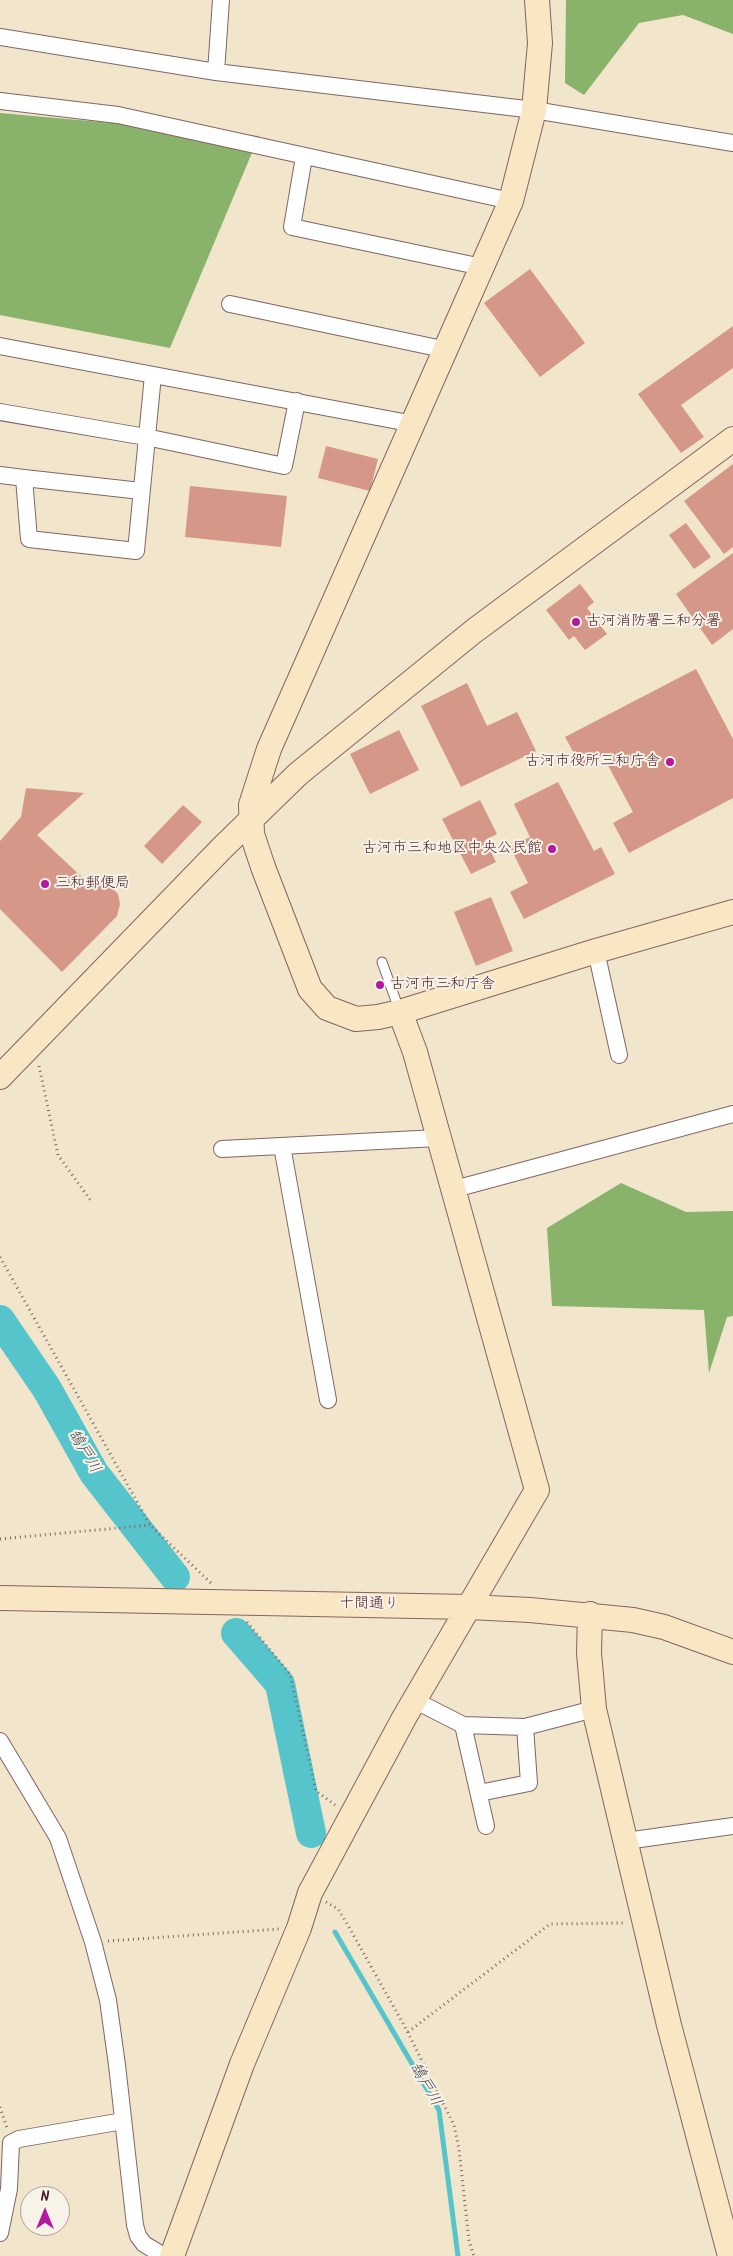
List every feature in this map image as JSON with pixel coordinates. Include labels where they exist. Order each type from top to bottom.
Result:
[{"type":"street","points":[[216,72],[221,0]]},
{"type":"street","points":[[537,0],[540,43],[534,110],[511,200],[447,350],[269,750],[251,805],[250,820],[263,867],[310,989],[327,1008],[356,1019],[378,1018],[400,1012],[596,951],[733,912]]},
{"type":"street","points":[[0,37],[216,72],[534,110],[733,143]]},
{"type":"street","points":[[0,101],[118,115],[304,157],[511,200]]},
{"type":"street","points":[[304,157],[292,227],[482,267]]},
{"type":"street","points":[[230,304],[447,350]]},
{"type":"street","points":[[0,346],[414,424]]},
{"type":"street","points":[[24,478],[29,539],[136,550],[153,375]]},
{"type":"street","points":[[0,412],[146,437],[284,466],[297,401]]},
{"type":"street","points":[[0,1077],[250,820],[298,774],[474,632],[733,438]]},
{"type":"street","points":[[0,475],[141,491]]},
{"type":"street","points":[[596,951],[619,1055]]},
{"type":"street","points":[[172,2256],[242,2064],[299,1928],[310,1893],[414,1700],[537,1490],[415,1052],[400,1012]]},
{"type":"street","points":[[452,1190],[733,1114]]},
{"type":"street","points":[[222,1150],[438,1138]]},
{"type":"street","points":[[282,1146],[328,1400]]},
{"type":"street","name":"十間通り","points":[[0,1598],[468,1606],[590,1614],[664,1627],[733,1652]]},
{"type":"street","points":[[590,1614],[589,1654],[594,1708],[669,2025],[730,2256]]},
{"type":"street","points":[[414,1700],[463,1725],[526,1727],[594,1708]]},
{"type":"street","points":[[463,1725],[486,1826]]},
{"type":"street","points":[[479,1793],[529,1783],[526,1727]]},
{"type":"street","points":[[0,1740],[58,1838],[93,1942],[108,2000],[135,2224],[138,2236],[144,2244],[164,2256]]},
{"type":"street","points":[[626,1841],[733,1826]]},
{"type":"street","points":[[0,2233],[9,2189],[11,2143],[20,2139],[123,2121]]},
{"type":"lane","points":[[382,962],[400,1012]]},
{"type":"path","points":[[33,1041],[58,1155],[92,1201]]},
{"type":"path","points":[[0,1257],[150,1525],[231,1602],[290,1674],[316,1791],[352,1817]]},
{"type":"path","points":[[0,1539],[150,1525]]},
{"type":"path","points":[[310,1893],[338,1909],[408,2032],[454,2124],[460,2149],[470,2241],[474,2256]]},
{"type":"path","points":[[408,2032],[550,1924],[645,1923]]},
{"type":"path","points":[[93,1942],[299,1928]]},
{"type":"path","points":[[0,2101],[0,2107],[11,2143]]},
{"type":"green space","points":[[566,0],[733,0],[733,34],[683,15],[639,23],[584,95],[565,83]]},
{"type":"green space","points":[[0,113],[259,136],[170,348],[0,315]]},
{"type":"green space","points":[[621,1183],[686,1212],[733,1211],[733,1316],[727,1317],[709,1373],[704,1310],[552,1306],[547,1228]]},
{"type":"building","points":[[530,269],[585,343],[540,377],[484,303]]},
{"type":"building","points":[[733,326],[733,368],[681,405],[704,437],[681,453],[638,394]]},
{"type":"building","points":[[326,446],[378,459],[370,491],[318,478]]},
{"type":"building","points":[[733,464],[733,547],[724,554],[684,501]]},
{"type":"building","points":[[190,486],[287,496],[281,547],[185,537]]},
{"type":"building","points":[[686,523],[711,557],[694,569],[669,535]]},
{"type":"building","points":[[733,553],[733,629],[712,645],[676,594]]},
{"type":"building","name":"古河消防署三和分署","points":[[580,584],[594,602],[587,608],[607,634],[585,650],[574,636],[569,640],[546,610]]},
{"type":"building","name":"古河市役所三和庁舎","points":[[696,669],[733,739],[733,798],[629,853],[613,823],[633,812],[603,756],[582,768],[565,737]]},
{"type":"building","points":[[467,683],[487,726],[517,712],[536,751],[461,787],[421,706]]},
{"type":"building","points":[[399,730],[419,770],[370,794],[350,754]]},
{"type":"building","name":"古河市三和地区中央公民館","points":[[558,782],[594,851],[601,847],[615,874],[524,919],[510,892],[528,883],[510,847],[530,837],[514,804]]},
{"type":"building","points":[[26,788],[84,793],[37,835],[86,881],[106,881],[118,894],[120,904],[117,916],[62,972],[0,909],[0,841],[21,817]]},
{"type":"building","points":[[480,800],[497,834],[485,840],[496,862],[471,874],[442,819]]},
{"type":"building","points":[[183,805],[202,822],[162,864],[144,846]]},
{"type":"building","points":[[491,897],[513,951],[476,966],[454,912]]},
{"type":"waterway","name":"鵠戸川","points":[[0,1320],[47,1389],[94,1473],[175,1577]]},
{"type":"waterway","name":"鵠戸川","points":[[236,1633],[280,1684],[311,1833]]},
{"type":"waterway","name":"鵠戸川","points":[[335,1932],[439,2110],[458,2256]]},
{"type":"place","name":"古河消防署三和分署","points":[[576,622]]},
{"type":"place","name":"古河市役所三和庁舎","points":[[670,762]]},
{"type":"place","name":"古河市三和地区中央公民館","points":[[552,849]]},
{"type":"place","name":"三和郵便局","points":[[45,884]]},
{"type":"place","name":"古河市三和庁舎","points":[[380,985]]}]
